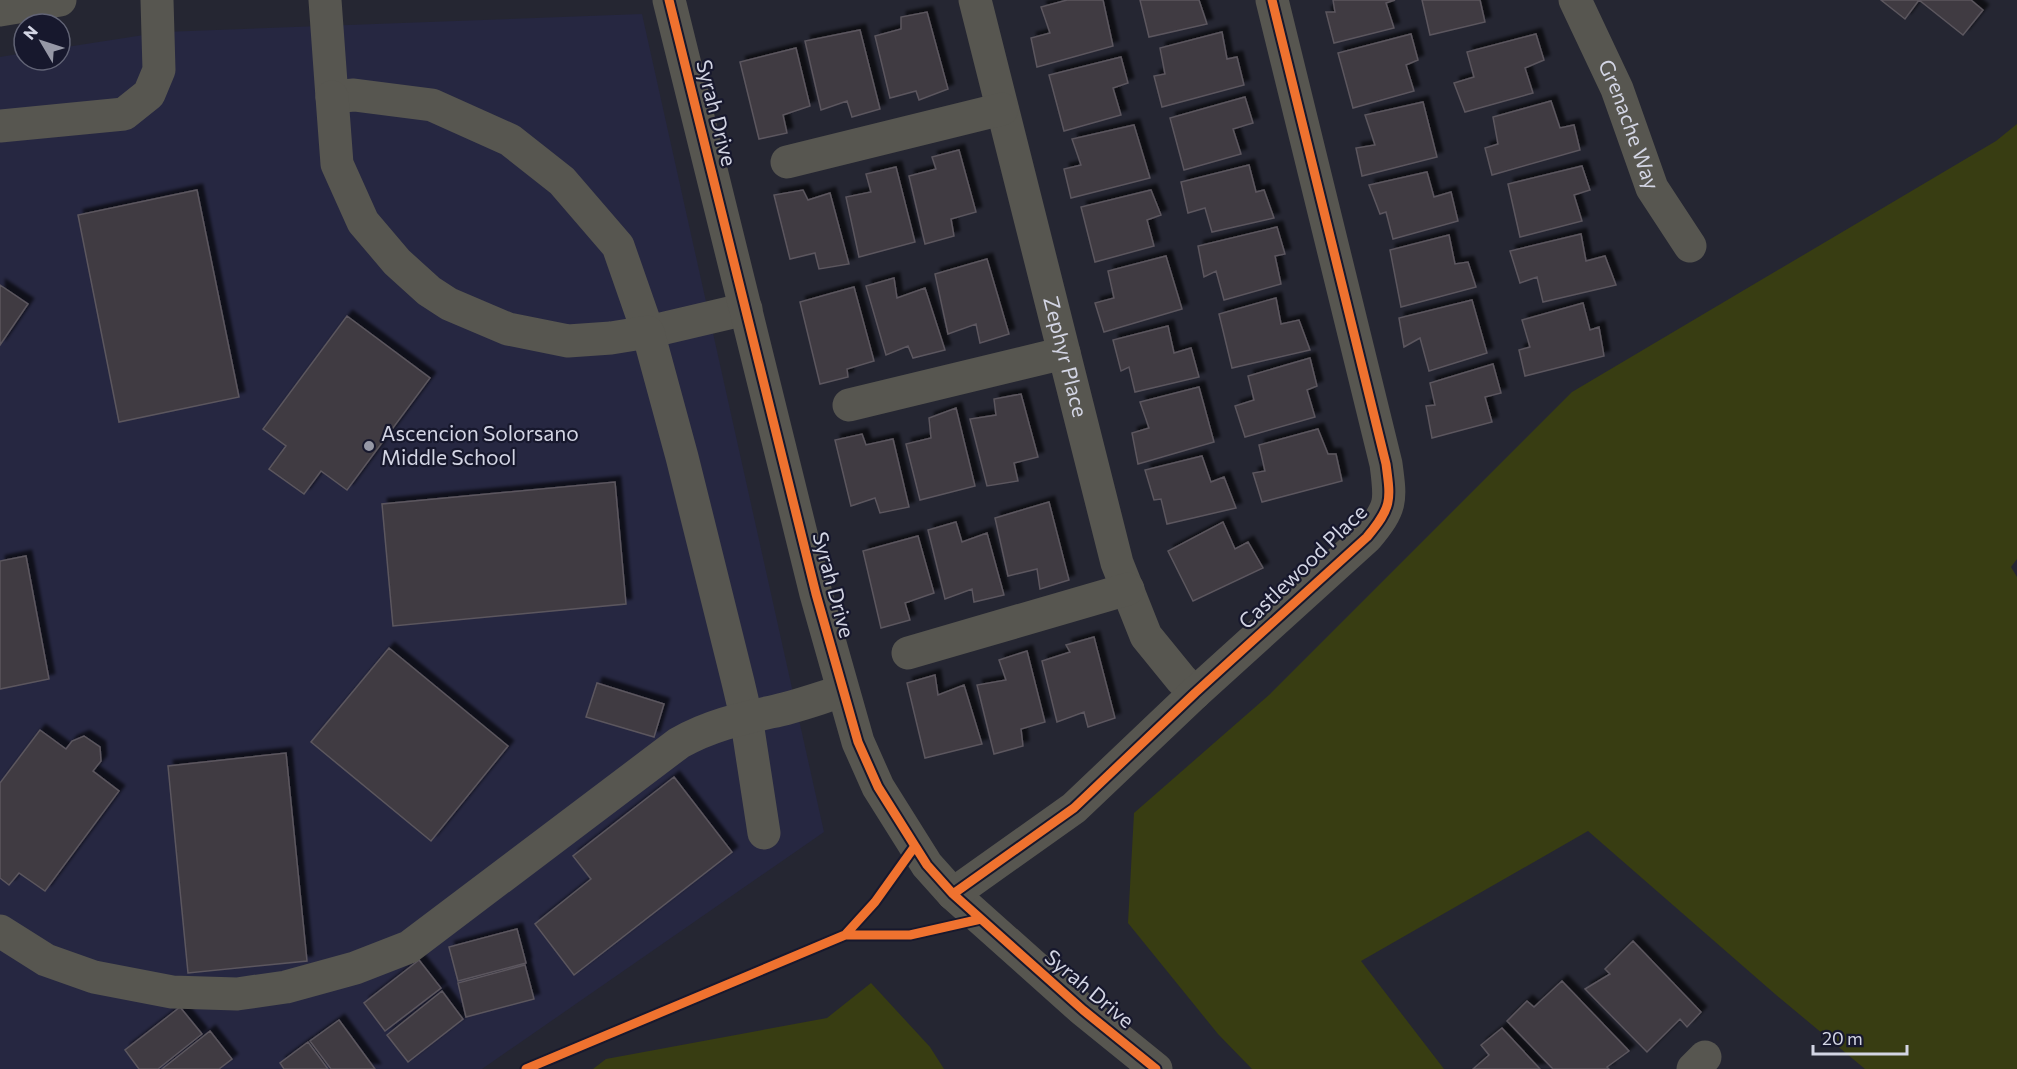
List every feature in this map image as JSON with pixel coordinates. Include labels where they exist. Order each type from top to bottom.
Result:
[{"type":"street","points":[[0,10],[60,0]]},
{"type":"street","points":[[0,126],[124,114],[149,94],[159,70],[157,0]]},
{"type":"street","points":[[325,0],[338,164],[363,222],[397,262],[429,291],[449,304],[508,329],[568,341],[611,338],[648,332],[746,309]]},
{"type":"street","name":"Syrah Drive","points":[[669,0],[816,594],[858,742],[878,787],[927,865],[953,894],[1083,1010],[1156,1069]]},
{"type":"street","name":"Zephyr Place","points":[[975,0],[1117,563],[1146,636],[1195,693]]},
{"type":"street","name":"Castlewood Place","points":[[953,894],[1074,808],[1195,693],[1367,537],[1383,518],[1390,495],[1386,464],[1272,0]]},
{"type":"street","name":"Grenache Way","points":[[1575,0],[1617,89],[1652,188],[1690,246]]},
{"type":"street","points":[[332,97],[354,95],[432,105],[510,140],[562,181],[618,246],[648,332],[682,457],[746,716],[764,833]]},
{"type":"street","points":[[788,162],[1002,109]]},
{"type":"street","points":[[849,405],[1064,353]]},
{"type":"street","points":[[908,653],[1128,589]]},
{"type":"street","points":[[0,931],[46,960],[94,977],[172,992],[237,994],[286,987],[355,968],[409,947],[680,743],[700,731],[746,716],[773,712],[843,691]]},
{"type":"shaded area","name":"Ascencion Solorsano Middle School","points":[[642,14],[824,832],[482,1069],[0,1069],[0,57],[12,55],[12,72],[72,72],[72,46],[163,32]]},
{"type":"green space","points":[[2017,124],[2017,559],[2011,567],[2017,577],[2017,1069],[1865,1069],[1588,831],[1361,961],[1444,1069],[1252,1069],[1218,1034],[1128,923],[1134,813],[1269,695],[1572,392],[1996,141]]},
{"type":"green space","points":[[871,983],[930,1047],[944,1069],[593,1069],[606,1059],[827,1018]]},
{"type":"building","points":[[1067,0],[1103,0],[1113,46],[1037,67],[1031,38],[1050,33],[1041,7]]},
{"type":"building","points":[[1140,0],[1199,0],[1207,24],[1149,37]]},
{"type":"building","points":[[1333,0],[1395,0],[1386,3],[1394,28],[1334,43],[1326,12],[1335,12]]},
{"type":"building","points":[[1422,0],[1480,0],[1485,22],[1430,35]]},
{"type":"building","points":[[1881,0],[1919,0],[1905,19]]},
{"type":"building","points":[[1919,0],[1971,0],[1983,10],[1963,35]]},
{"type":"building","points":[[927,12],[948,89],[919,100],[916,91],[890,98],[875,36],[901,29],[901,17]]},
{"type":"building","points":[[860,30],[880,109],[852,117],[847,101],[821,110],[805,41]]},
{"type":"building","points":[[1222,32],[1227,59],[1237,57],[1244,85],[1162,107],[1154,76],[1165,74],[1160,48]]},
{"type":"building","points":[[1411,34],[1418,60],[1406,65],[1414,91],[1353,108],[1338,53]]},
{"type":"building","points":[[1536,34],[1544,60],[1525,68],[1533,93],[1465,112],[1454,83],[1474,77],[1467,52]]},
{"type":"building","points":[[796,48],[810,106],[783,115],[787,133],[759,139],[740,62]]},
{"type":"building","points":[[1121,57],[1128,83],[1113,88],[1121,115],[1064,131],[1049,75]]},
{"type":"building","points":[[1245,97],[1253,123],[1233,129],[1241,154],[1184,170],[1170,118]]},
{"type":"building","points":[[1551,101],[1560,128],[1574,125],[1580,150],[1492,175],[1485,148],[1498,144],[1493,117]]},
{"type":"building","points":[[1423,102],[1437,157],[1362,176],[1356,148],[1375,145],[1365,115]]},
{"type":"building","points":[[1134,125],[1150,178],[1071,198],[1064,169],[1081,165],[1072,139]]},
{"type":"building","points":[[959,150],[976,212],[951,219],[954,236],[925,244],[909,176],[936,169],[932,157]]},
{"type":"building","points":[[1249,165],[1256,192],[1264,190],[1274,218],[1212,232],[1205,208],[1188,213],[1181,182]]},
{"type":"building","points":[[1582,166],[1590,190],[1574,195],[1582,221],[1520,237],[1508,184]]},
{"type":"building","points":[[896,167],[915,242],[859,257],[846,197],[871,192],[866,174]]},
{"type":"building","points":[[1427,172],[1434,197],[1451,192],[1458,221],[1393,239],[1386,212],[1380,214],[1369,185]]},
{"type":"building","points":[[197,190],[239,397],[119,422],[78,215]]},
{"type":"building","points":[[803,190],[808,200],[830,193],[849,264],[819,269],[815,253],[790,259],[774,195]]},
{"type":"building","points":[[1151,190],[1161,215],[1147,220],[1154,246],[1095,262],[1081,207]]},
{"type":"building","points":[[1277,227],[1285,254],[1275,256],[1281,284],[1224,300],[1216,271],[1204,277],[1198,246]]},
{"type":"building","points":[[1581,234],[1586,261],[1605,256],[1616,285],[1543,302],[1537,277],[1520,283],[1510,251]]},
{"type":"building","points":[[1449,235],[1455,264],[1468,262],[1476,287],[1401,307],[1390,250]]},
{"type":"building","points":[[1166,256],[1182,309],[1104,332],[1095,303],[1114,298],[1108,271]]},
{"type":"building","points":[[987,259],[1009,334],[980,343],[976,324],[948,334],[935,274]]},
{"type":"building","points":[[894,278],[897,298],[925,288],[945,350],[913,358],[908,346],[886,355],[866,286]]},
{"type":"building","points":[[0,285],[28,304],[0,345]]},
{"type":"building","points":[[854,287],[874,361],[847,369],[848,377],[820,384],[800,302]]},
{"type":"building","points":[[1276,298],[1281,324],[1299,320],[1310,350],[1232,368],[1219,314]]},
{"type":"building","points":[[1472,300],[1487,353],[1429,371],[1420,338],[1404,347],[1399,318]]},
{"type":"building","points":[[1583,303],[1590,330],[1599,327],[1604,356],[1525,376],[1519,350],[1530,347],[1522,320]]},
{"type":"building","points":[[347,316],[430,378],[347,490],[321,471],[304,494],[269,469],[286,446],[263,429]]},
{"type":"building","points":[[1168,326],[1174,353],[1191,348],[1199,377],[1135,392],[1129,367],[1121,371],[1113,340]]},
{"type":"building","points":[[1310,358],[1317,386],[1307,390],[1315,417],[1245,437],[1235,406],[1254,400],[1248,376]]},
{"type":"building","points":[[1493,364],[1501,393],[1485,397],[1492,422],[1432,438],[1426,406],[1435,405],[1430,383]]},
{"type":"building","points":[[1199,387],[1214,442],[1138,464],[1132,433],[1149,428],[1140,402]]},
{"type":"building","points":[[1021,394],[1038,457],[1014,463],[1018,481],[987,486],[970,419],[996,415],[994,399]]},
{"type":"building","points":[[956,408],[975,486],[920,500],[906,444],[931,438],[929,418]]},
{"type":"building","points":[[1318,429],[1328,454],[1336,454],[1342,481],[1262,502],[1253,473],[1265,471],[1259,445]]},
{"type":"building","points":[[862,434],[866,445],[893,439],[909,507],[880,513],[875,498],[851,506],[835,440]]},
{"type":"building","points":[[1202,456],[1211,482],[1224,477],[1236,508],[1167,524],[1161,499],[1154,500],[1145,470]]},
{"type":"building","points":[[615,482],[626,604],[393,626],[382,504]]},
{"type":"building","points":[[1049,502],[1069,580],[1040,589],[1037,569],[1008,576],[995,518]]},
{"type":"building","points":[[956,522],[962,542],[987,533],[1004,595],[974,602],[972,589],[945,599],[928,530]]},
{"type":"building","points":[[1223,522],[1235,549],[1248,542],[1263,568],[1193,601],[1168,551]]},
{"type":"building","points":[[918,536],[934,593],[905,603],[910,620],[881,628],[863,551]]},
{"type":"building","points":[[26,556],[49,679],[0,689],[0,561]]},
{"type":"building","points":[[1094,637],[1115,718],[1088,727],[1084,712],[1057,722],[1042,661],[1070,652],[1066,645]]},
{"type":"building","points":[[389,648],[508,746],[431,841],[311,742]]},
{"type":"building","points":[[1027,651],[1045,722],[1021,729],[1023,746],[994,754],[977,685],[1006,680],[999,660]]},
{"type":"building","points":[[935,675],[938,695],[964,685],[982,744],[925,758],[907,683]]},
{"type":"building","points":[[597,683],[664,704],[654,737],[586,717]]},
{"type":"building","points":[[40,730],[66,749],[72,741],[84,736],[100,747],[101,761],[93,771],[119,791],[45,891],[19,873],[9,885],[0,878],[0,783]]},
{"type":"building","points":[[286,753],[307,961],[188,973],[168,766]]},
{"type":"building","points":[[674,777],[732,852],[574,975],[535,924],[591,879],[573,856]]},
{"type":"building","points":[[517,929],[526,963],[458,981],[449,947]]},
{"type":"building","points":[[1633,941],[1701,1012],[1687,1027],[1680,1019],[1647,1052],[1585,989],[1610,974],[1605,969]]},
{"type":"building","points":[[419,960],[441,988],[385,1031],[364,1003]]},
{"type":"building","points":[[525,965],[534,999],[466,1017],[458,983]]},
{"type":"building","points":[[1562,981],[1629,1051],[1607,1067],[1609,1069],[1553,1069],[1507,1021],[1527,1001],[1534,1007]]},
{"type":"building","points":[[442,991],[463,1019],[408,1062],[387,1035]]},
{"type":"building","points":[[180,1007],[202,1034],[158,1069],[139,1069],[125,1050]]},
{"type":"building","points":[[339,1020],[375,1069],[331,1069],[310,1041]]},
{"type":"building","points":[[1502,1028],[1540,1069],[1473,1069],[1489,1055],[1481,1045]]},
{"type":"building","points":[[210,1031],[232,1059],[219,1069],[162,1069]]},
{"type":"building","points":[[308,1042],[328,1069],[284,1069],[280,1063]]},
{"type":"cycle path","points":[[669,0],[816,594],[858,742],[878,787],[927,865],[953,894],[1083,1010],[1156,1069]]},
{"type":"cycle path","points":[[953,894],[1074,808],[1195,693],[1367,537],[1381,518],[1388,503],[1389,487],[1386,464],[1272,0]]},
{"type":"cycle path","points":[[526,1069],[845,935],[875,902],[915,846]]},
{"type":"cycle path","points":[[845,935],[910,935],[981,919]]},
{"type":"place","name":"Ascencion Solorsano Middle School","points":[[369,446]]}]
